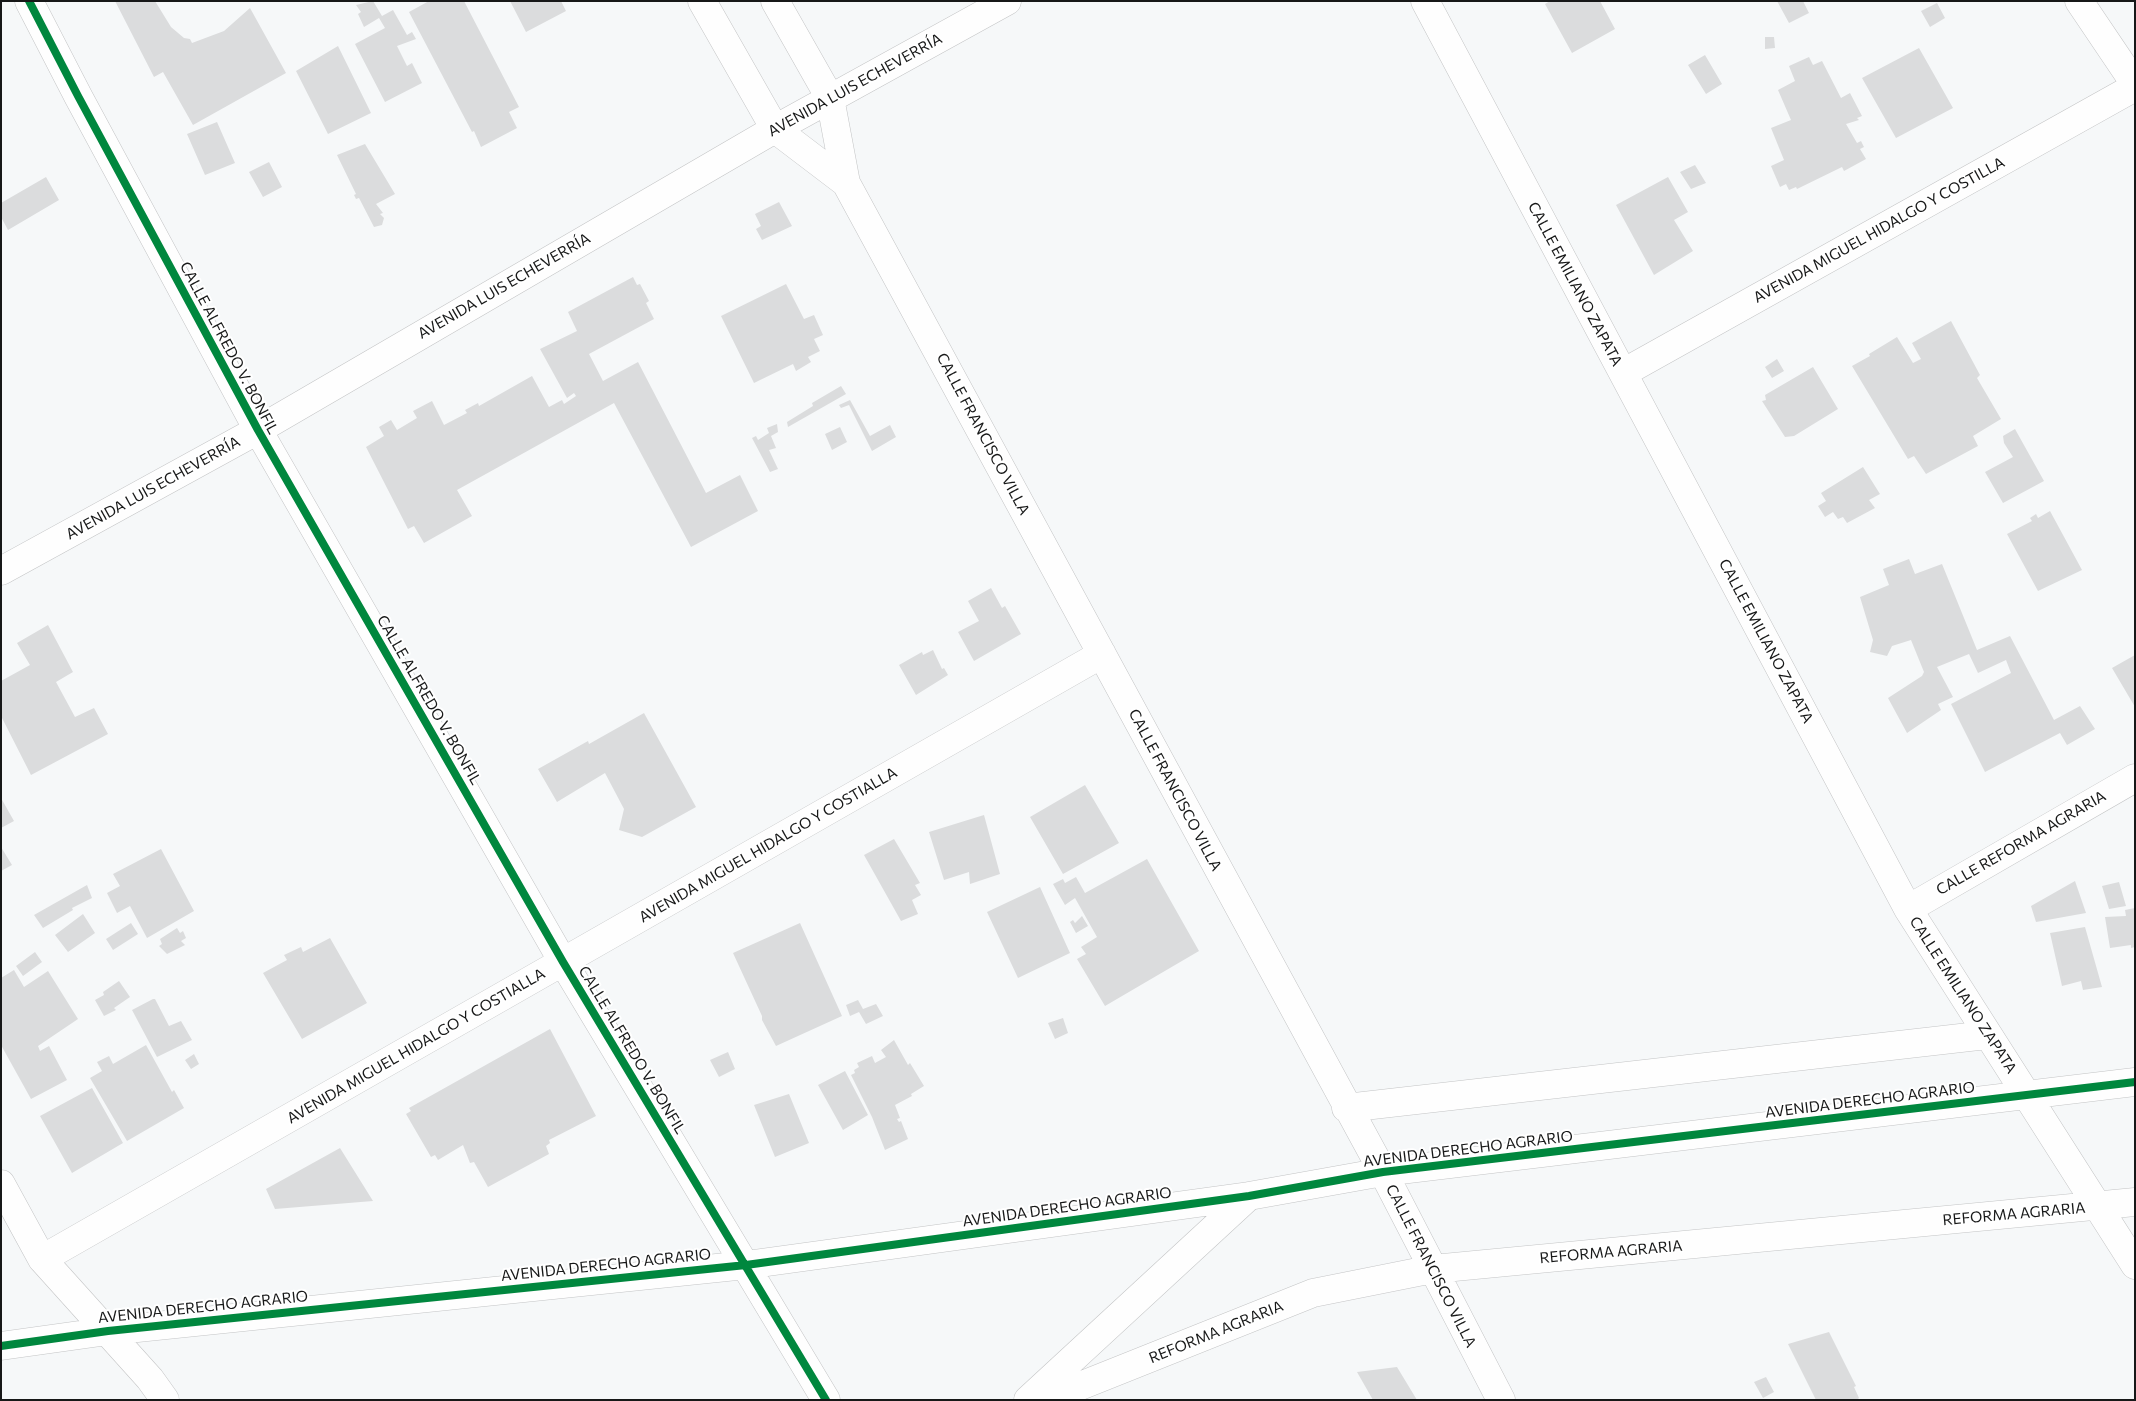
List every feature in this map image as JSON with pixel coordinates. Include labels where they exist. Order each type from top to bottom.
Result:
[{"type":"street","name":"CALLE ALFREDO V. BONFIL","points":[[29,1],[78,96],[258,430],[563,962],[826,1400]]},
{"type":"street","name":"CALLE FRANCISCO VILLA","points":[[702,1],[775,129],[846,182]]},
{"type":"street","name":"CALLE FRANCISCO VILLA","points":[[775,1],[830,98],[846,182],[1346,1108],[1383,1172],[1501,1400]]},
{"type":"street","name":"AVENIDA LUIS ECHEVERRÍA","points":[[1,571],[258,430],[775,129],[1007,1]]},
{"type":"street","name":"CALLE EMILIANO ZAPATA","points":[[1424,1],[1908,909],[2135,1265]]},
{"type":"street","points":[[2079,1],[2135,85]]},
{"type":"street","name":"AVENIDA MIGUEL HIDALGO Y COSTILLA","points":[[1623,373],[2135,85]]},
{"type":"street","name":"AVENIDA MIGUEL HIDALGO Y COSTIALLA","points":[[42,1259],[1102,654]]},
{"type":"street","name":"CALLE REFORMA AGRARIA","points":[[1908,909],[2135,778]]},
{"type":"street","points":[[1346,1108],[1987,1034]]},
{"type":"street","name":"AVENIDA DERECHO AGRARIO","points":[[1,1346],[108,1331],[746,1265],[1249,1196],[1383,1172],[2135,1082]]},
{"type":"street","points":[[1,1184],[42,1259],[150,1378],[165,1400]]},
{"type":"street","points":[[1028,1400],[1249,1196]]},
{"type":"street","name":"REFORMA AGRARIA","points":[[1045,1400],[1313,1293],[1433,1269],[2135,1202]]},
{"type":"building","points":[[115,1],[155,1],[171,27],[184,38],[190,39],[192,43],[224,31],[250,8],[286,73],[193,125],[163,72],[154,77]]},
{"type":"building","points":[[373,1],[382,16],[393,10],[407,35],[412,32],[416,39],[397,46],[407,66],[412,63],[422,83],[385,102],[355,44],[385,28],[379,18],[364,27],[358,14],[361,12],[356,5]]},
{"type":"building","points":[[429,1],[464,1],[519,107],[509,112],[517,128],[481,147],[409,12]]},
{"type":"building","points":[[510,1],[561,1],[566,11],[526,32]]},
{"type":"building","points":[[1550,1],[1600,1],[1615,29],[1572,53],[1545,4]]},
{"type":"building","points":[[1777,1],[1803,1],[1809,13],[1789,23]]},
{"type":"building","points":[[1937,3],[1945,18],[1930,27],[1921,11]]},
{"type":"building","points":[[1765,37],[1774,37],[1775,48],[1765,49]]},
{"type":"building","points":[[338,46],[371,113],[328,134],[296,71]]},
{"type":"building","points":[[1919,48],[1953,108],[1896,138],[1862,78]]},
{"type":"building","points":[[1705,55],[1722,84],[1706,94],[1688,65]]},
{"type":"building","points":[[1809,57],[1813,65],[1822,61],[1841,98],[1850,93],[1862,116],[1857,118],[1859,120],[1846,124],[1857,143],[1861,141],[1864,147],[1860,149],[1866,159],[1844,171],[1842,167],[1797,189],[1796,187],[1789,190],[1786,184],[1780,187],[1771,166],[1784,160],[1771,128],[1791,120],[1778,90],[1795,81],[1789,66]]},
{"type":"building","points":[[217,122],[235,163],[205,175],[187,134]]},
{"type":"building","points":[[365,144],[395,194],[376,204],[383,213],[380,214],[384,218],[382,225],[374,227],[359,198],[356,199],[354,195],[356,194],[337,155]]},
{"type":"building","points":[[269,162],[282,187],[263,197],[249,172]]},
{"type":"building","points":[[1695,165],[1706,183],[1691,189],[1680,172]]},
{"type":"building","points":[[46,177],[59,200],[8,230],[1,217],[1,203]]},
{"type":"building","points":[[1668,177],[1688,212],[1674,220],[1693,251],[1654,275],[1616,205]]},
{"type":"building","points":[[779,202],[792,226],[762,240],[756,229],[761,226],[755,214]]},
{"type":"building","points":[[633,277],[637,285],[640,284],[649,301],[646,303],[654,319],[589,354],[603,381],[638,362],[706,493],[740,475],[758,511],[691,547],[614,403],[457,490],[472,516],[424,543],[414,526],[408,529],[366,447],[384,436],[379,427],[391,420],[397,430],[417,418],[413,411],[432,401],[444,425],[467,413],[465,410],[478,403],[479,406],[532,376],[549,407],[562,400],[564,404],[576,396],[574,393],[567,398],[540,349],[577,331],[568,312]]},
{"type":"building","points":[[786,284],[804,319],[814,315],[823,335],[814,339],[820,351],[808,357],[811,362],[796,371],[793,364],[754,383],[721,316]]},
{"type":"building","points":[[1951,321],[1980,375],[1977,378],[2001,419],[1973,436],[1978,446],[1926,474],[1914,456],[1908,459],[1852,366],[1897,337],[1913,363],[1921,359],[1912,343]]},
{"type":"building","points":[[1777,359],[1784,371],[1772,378],[1765,367]]},
{"type":"building","points":[[1813,367],[1838,409],[1794,436],[1785,437],[1762,401],[1766,400],[1765,395]]},
{"type":"building","points":[[841,386],[846,394],[788,427],[787,422],[813,406],[812,403]]},
{"type":"building","points":[[850,400],[870,436],[890,425],[896,437],[872,451],[849,405],[841,408],[839,405]]},
{"type":"building","points":[[777,424],[778,432],[771,436],[776,448],[769,450],[778,469],[770,472],[752,438],[756,436],[758,440],[769,433],[767,428]]},
{"type":"building","points":[[840,427],[847,442],[832,450],[825,434]]},
{"type":"building","points":[[2015,429],[2044,481],[2003,503],[1985,472],[2013,457],[2004,443],[2003,436]]},
{"type":"building","points":[[1863,467],[1880,494],[1869,500],[1875,508],[1847,523],[1843,517],[1838,519],[1833,512],[1825,517],[1818,506],[1826,501],[1821,493]]},
{"type":"building","points":[[2050,511],[2082,570],[2038,591],[2007,534],[2032,521],[2030,518],[2036,514],[2038,518]]},
{"type":"building","points":[[1909,559],[1915,574],[1942,564],[1977,650],[2010,636],[2054,720],[2080,706],[2095,729],[2067,745],[2060,733],[1985,772],[1951,704],[2011,673],[2006,660],[1978,673],[1969,654],[1937,667],[1953,697],[1938,704],[1941,710],[1907,733],[1888,698],[1922,676],[1924,672],[1911,640],[1892,646],[1887,656],[1870,652],[1873,640],[1860,597],[1889,585],[1883,569]]},
{"type":"building","points":[[991,588],[1002,608],[1005,606],[1021,634],[974,661],[958,632],[979,621],[968,601]]},
{"type":"building","points":[[48,625],[73,672],[56,682],[75,717],[94,708],[108,734],[31,775],[1,716],[1,681],[30,665],[17,643]]},
{"type":"building","points":[[933,650],[942,669],[944,668],[948,675],[916,695],[899,665],[922,652],[923,655]]},
{"type":"building","points":[[2135,655],[2135,707],[2112,668]]},
{"type":"building","points":[[644,713],[696,807],[642,837],[619,830],[624,809],[605,773],[557,802],[538,769],[588,741],[589,744]]},
{"type":"building","points":[[1085,785],[1119,843],[1063,874],[1030,817]]},
{"type":"building","points":[[1,798],[14,821],[1,828]]},
{"type":"building","points":[[984,815],[1000,874],[970,884],[969,872],[944,880],[929,832]]},
{"type":"building","points":[[894,839],[920,883],[915,885],[921,895],[912,900],[918,914],[901,921],[864,855]]},
{"type":"building","points":[[1,847],[12,865],[1,871]]},
{"type":"building","points":[[161,849],[194,911],[147,938],[130,906],[117,913],[107,893],[120,886],[113,874]]},
{"type":"building","points":[[1147,859],[1199,951],[1105,1006],[1077,959],[1086,954],[1081,947],[1097,937],[1075,898],[1065,905],[1053,884],[1063,879],[1065,883],[1076,877],[1085,893]]},
{"type":"building","points":[[2075,881],[2086,913],[2036,922],[2031,906]]},
{"type":"building","points":[[2119,882],[2126,906],[2109,909],[2102,886]]},
{"type":"building","points":[[87,885],[92,898],[72,908],[73,910],[43,928],[34,915]]},
{"type":"building","points":[[1040,887],[1070,953],[1018,978],[987,912]]},
{"type":"building","points":[[2135,908],[2135,947],[2131,948],[2131,945],[2110,948],[2105,917],[2126,916],[2125,910]]},
{"type":"building","points":[[83,914],[95,933],[68,952],[55,935]]},
{"type":"building","points":[[1082,916],[1088,926],[1076,933],[1070,922],[1073,920],[1075,923]]},
{"type":"building","points":[[131,923],[138,934],[113,950],[106,939]]},
{"type":"building","points":[[800,923],[842,1016],[776,1046],[762,1020],[762,1016],[733,953]]},
{"type":"building","points":[[2085,927],[2102,987],[2083,990],[2081,981],[2062,986],[2050,933]]},
{"type":"building","points":[[177,928],[180,933],[183,931],[186,938],[181,941],[185,945],[167,954],[159,946],[162,944],[160,939]]},
{"type":"building","points":[[330,938],[367,1003],[302,1039],[263,973],[287,960],[284,955],[301,947],[303,952]]},
{"type":"building","points":[[35,952],[42,962],[23,976],[16,966]]},
{"type":"building","points":[[14,970],[24,987],[48,971],[78,1019],[38,1046],[40,1051],[49,1046],[67,1080],[31,1099],[1,1045],[1,978]]},
{"type":"building","points":[[119,981],[130,997],[114,1008],[116,1010],[104,1016],[95,1000],[104,995],[103,992]]},
{"type":"building","points":[[155,999],[169,1026],[181,1021],[192,1040],[157,1057],[132,1010]]},
{"type":"building","points":[[858,1000],[863,1009],[876,1004],[883,1016],[866,1024],[859,1012],[850,1016],[846,1005]]},
{"type":"building","points":[[1063,1018],[1068,1033],[1055,1039],[1048,1023]]},
{"type":"building","points":[[550,1029],[596,1116],[549,1140],[550,1143],[546,1146],[549,1154],[488,1187],[474,1162],[470,1163],[463,1145],[438,1160],[435,1155],[431,1157],[406,1114],[411,1111],[409,1108]]},
{"type":"building","points":[[894,1040],[908,1065],[910,1063],[924,1086],[911,1094],[912,1096],[895,1105],[900,1118],[897,1119],[899,1122],[901,1121],[908,1139],[885,1150],[872,1117],[851,1075],[859,1067],[857,1063],[872,1056],[875,1063],[886,1057],[881,1050]]},
{"type":"building","points":[[146,1045],[172,1092],[174,1090],[184,1108],[127,1141],[90,1078],[102,1071],[97,1062],[109,1056],[113,1064]]},
{"type":"building","points":[[728,1052],[735,1069],[719,1077],[710,1060]]},
{"type":"building","points":[[194,1054],[199,1064],[191,1069],[185,1060]]},
{"type":"building","points":[[845,1071],[868,1115],[843,1130],[818,1085]]},
{"type":"building","points":[[92,1088],[123,1143],[72,1173],[40,1116]]},
{"type":"building","points":[[789,1094],[809,1143],[775,1157],[754,1105]]},
{"type":"building","points":[[340,1148],[373,1201],[275,1209],[266,1189]]},
{"type":"building","points":[[1829,1332],[1856,1386],[1854,1387],[1859,1398],[1857,1400],[1816,1400],[1788,1344]]},
{"type":"building","points":[[1397,1367],[1417,1400],[1373,1400],[1357,1372]]},
{"type":"building","points":[[1766,1377],[1774,1392],[1763,1398],[1754,1382]]},
{"type":"cycle path","points":[[29,1],[78,96],[258,430],[563,962],[826,1400]]},
{"type":"cycle path","points":[[1,1346],[108,1331],[746,1265],[1249,1196],[1383,1172],[2135,1082]]}]
